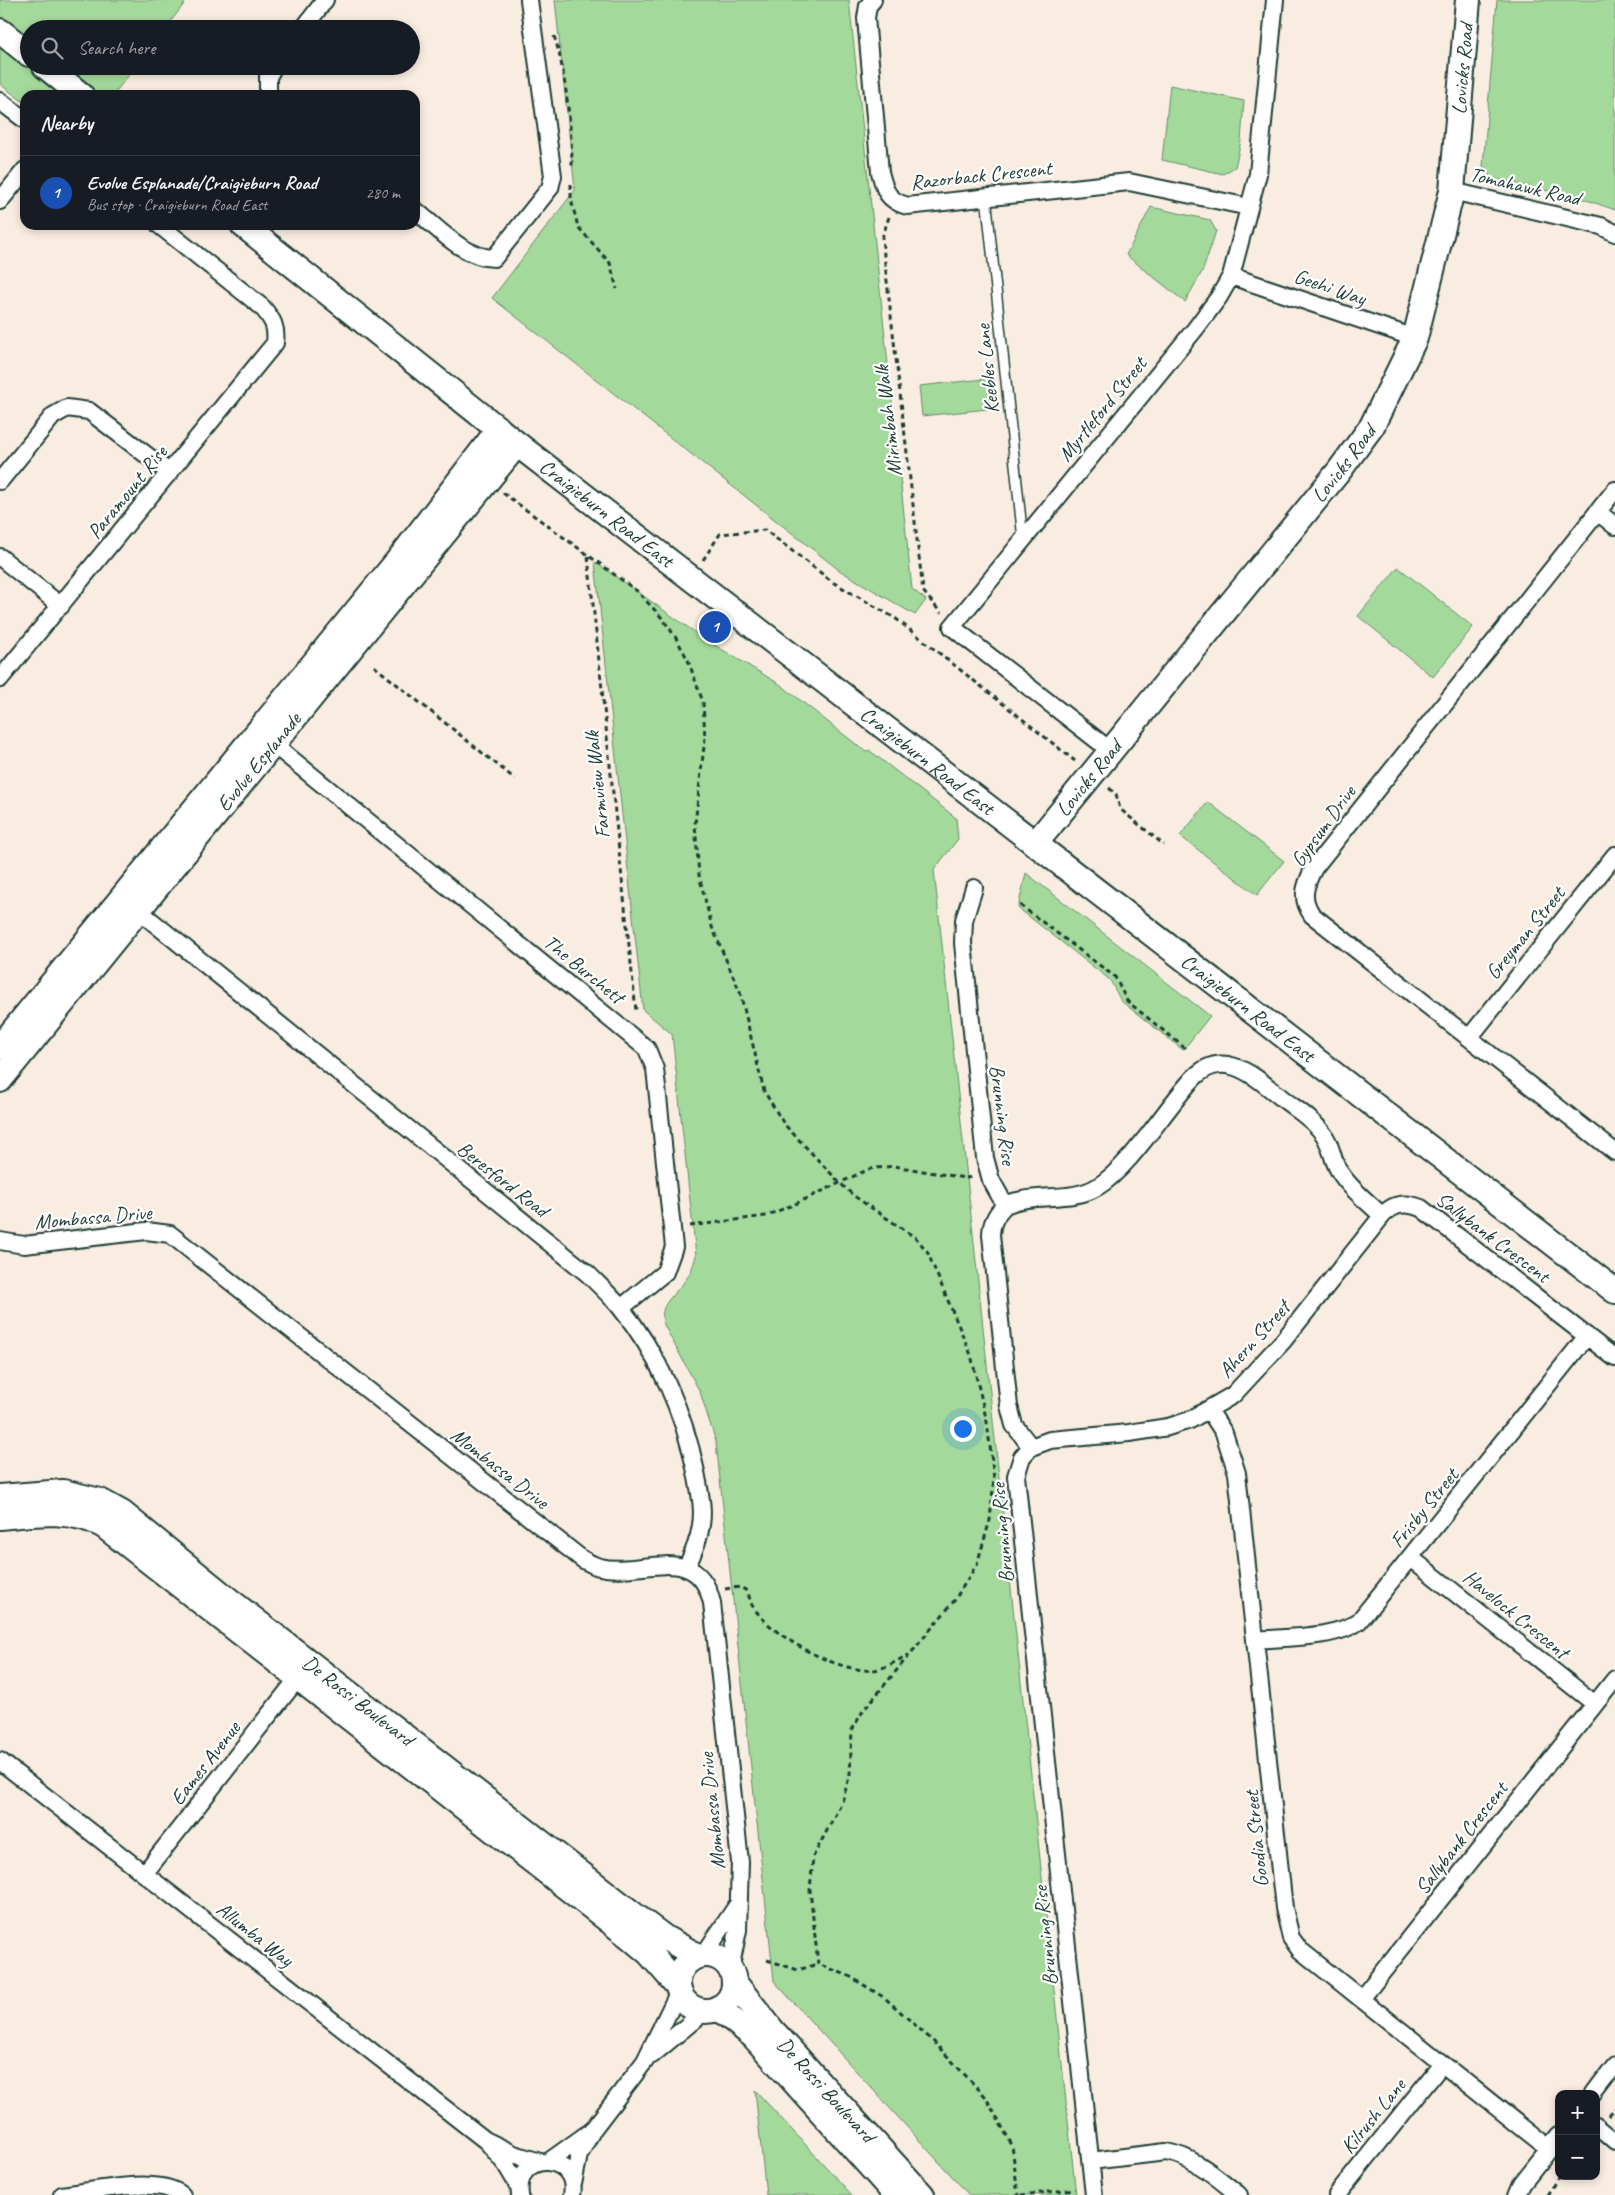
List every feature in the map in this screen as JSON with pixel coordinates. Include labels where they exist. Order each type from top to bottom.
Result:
[{"type":"street","points":[[310,20],[325,0]]},
{"type":"street","points":[[420,214],[465,250],[482,258],[494,258],[550,188],[553,176],[529,0]]},
{"type":"street","name":"Razorback Crescent","points":[[873,0],[868,6],[866,18],[880,172],[885,190],[894,202],[907,206],[1129,182],[1249,206]]},
{"type":"street","name":"Myrtleford Street","points":[[952,627],[1196,328],[1219,297],[1231,276],[1258,174],[1275,0]]},
{"type":"street","name":"Lovicks Road","points":[[1035,844],[1339,471],[1372,426],[1415,338],[1452,191],[1468,0]]},
{"type":"street","points":[[0,31],[20,47]]},
{"type":"street","points":[[56,75],[75,90]]},
{"type":"street","points":[[268,90],[269,75]]},
{"type":"street","points":[[0,101],[20,116]]},
{"type":"street","points":[[0,201],[20,176]]},
{"type":"street","name":"Tomahawk Road","points":[[1452,191],[1601,226],[1615,233]]},
{"type":"street","name":"Paramount Rise","points":[[0,678],[269,353],[275,343],[276,329],[271,318],[262,307],[165,230]]},
{"type":"street","name":"Craigieburn Road East","points":[[250,230],[517,444],[1615,1291]]},
{"type":"street","name":"Geehi Way","points":[[1231,276],[1415,338]]},
{"type":"street","points":[[0,481],[53,416],[67,408],[89,411],[170,473]]},
{"type":"street","name":"Evolve Esplanade","points":[[265,738],[499,429]]},
{"type":"street","name":"Evolve Esplanade","points":[[0,1080],[131,904],[265,738],[517,444]]},
{"type":"street","name":"Gypsum Drive","points":[[1615,490],[1314,868],[1307,882],[1304,897],[1306,906],[1312,915],[1615,1152]]},
{"type":"street","points":[[1598,512],[1615,526]]},
{"type":"street","points":[[0,557],[60,606]]},
{"type":"street","points":[[952,627],[1111,751]]},
{"type":"street","name":"The Burchett","points":[[265,738],[647,1049],[655,1069],[672,1228],[672,1256],[665,1272],[621,1308]]},
{"type":"street","name":"Greyman Street","points":[[1469,1038],[1615,855]]},
{"type":"street","name":"Brunning Rise","points":[[974,888],[964,920],[963,943],[985,1158],[989,1175],[1005,1206]]},
{"type":"street","name":"Evolve Esplanade","points":[[0,1046],[131,904]]},
{"type":"street","name":"Beresford Road","points":[[131,904],[582,1269],[621,1308],[664,1379],[684,1426],[693,1459],[702,1510],[702,1523],[695,1549],[686,1568]]},
{"type":"street","points":[[1031,1447],[1014,1425],[1009,1406],[991,1235],[992,1223],[1005,1206],[1026,1199],[1082,1193],[1095,1188],[1120,1169],[1191,1080],[1209,1066],[1232,1065],[1249,1073],[1313,1122],[1328,1140],[1339,1171],[1382,1216]]},
{"type":"street","name":"Sallybank Crescent","points":[[1382,1216],[1392,1207],[1400,1204],[1421,1208],[1615,1358]]},
{"type":"street","name":"Ahern Street","points":[[1031,1447],[1050,1440],[1129,1433],[1168,1427],[1190,1420],[1233,1396],[1262,1367],[1382,1216]]},
{"type":"street","name":"Mombassa Drive","points":[[0,1241],[24,1245],[146,1232],[170,1234],[582,1559],[598,1567],[612,1569],[671,1564],[686,1568],[698,1577],[708,1592],[712,1603],[740,1862],[738,1930],[732,1976]]},
{"type":"street","name":"Frisby Street","points":[[1255,1640],[1348,1629],[1369,1611],[1587,1336]]},
{"type":"street","name":"Goodia Street","points":[[1209,1410],[1224,1433],[1237,1473],[1287,1925],[1291,1938],[1300,1950],[1442,2064],[1554,2142]]},
{"type":"street","name":"Brunning Rise","points":[[1031,1447],[1022,1458],[1016,1476],[1093,2191]]},
{"type":"street","name":"De Rossi Boulevard","points":[[0,1498],[63,1492],[100,1501],[122,1513],[225,1597],[638,1918],[665,1938],[701,1956]]},
{"type":"street","name":"De Rossi Boulevard","points":[[0,1516],[56,1512],[90,1518],[104,1526],[630,1937],[649,1953],[678,1988]]},
{"type":"street","name":"Havelock Crescent","points":[[1411,1558],[1595,1704]]},
{"type":"street","name":"Eames Avenue","points":[[144,1874],[298,1678]]},
{"type":"street","name":"Sallybank Crescent","points":[[1361,1999],[1615,1679]]},
{"type":"street","name":"Allumba Way","points":[[0,1761],[485,2140],[506,2165],[520,2191]]},
{"type":"street","points":[[573,2192],[579,2155],[593,2129],[645,2061],[678,1988],[683,1968],[701,1956],[738,1904]]},
{"type":"street","points":[[645,2061],[730,1998],[732,1976],[719,1959],[701,1956]]},
{"type":"street","name":"De Rossi Boulevard","points":[[732,1976],[772,2030],[922,2195]]},
{"type":"street","points":[[678,1988],[688,2005],[712,2010]]},
{"type":"street","name":"De Rossi Boulevard","points":[[712,2010],[753,2036],[896,2195]]},
{"type":"street","name":"Kilrush Lane","points":[[1337,2195],[1442,2064]]},
{"type":"street","points":[[1596,2090],[1615,2066]]},
{"type":"street","points":[[1600,2128],[1615,2140]]},
{"type":"street","points":[[520,2191],[525,2171],[544,2162],[593,2129]]},
{"type":"street","name":"Allumba Way","points":[[485,2140],[514,2154],[564,2168],[573,2192]]},
{"type":"street","points":[[1518,2195],[1522,2183],[1554,2142]]},
{"type":"street","points":[[1090,2161],[1166,2152],[1177,2154],[1200,2165],[1239,2195]]},
{"type":"street","points":[[62,2195],[165,2186],[182,2195]]},
{"type":"lane","name":"Keebles Lane","points":[[986,196],[1023,539]]},
{"type":"path","points":[[551,30],[557,45],[566,100],[572,149],[572,172]]},
{"type":"path","points":[[571,179],[571,199],[578,227],[610,263],[618,290]]},
{"type":"path","name":"Mirimbah Walk","points":[[894,202],[882,238],[923,591],[952,627]]},
{"type":"path","points":[[488,480],[512,502],[637,590],[663,618],[688,660],[703,702],[705,720],[695,824],[700,875],[712,928],[740,992],[764,1091],[784,1124],[839,1182],[854,1196],[916,1238],[927,1251],[971,1356],[987,1422],[994,1479],[990,1520],[977,1564],[954,1601],[863,1712],[852,1730],[850,1774],[842,1802],[813,1857],[810,1890],[818,1964]]},
{"type":"path","points":[[691,578],[720,534],[765,530],[834,583],[895,618],[1116,794],[1120,809],[1164,845]]},
{"type":"path","name":"Farmview Walk","points":[[588,556],[636,1011]]},
{"type":"path","points":[[374,666],[515,780]]},
{"type":"path","points":[[1020,905],[1115,977],[1127,1002],[1186,1049]]},
{"type":"path","points":[[672,1228],[766,1216],[869,1169],[894,1166],[965,1178],[989,1175]]},
{"type":"path","points":[[708,1592],[740,1587],[747,1591],[753,1606],[776,1630],[804,1650],[848,1667],[875,1670],[910,1655]]},
{"type":"path","points":[[767,1960],[798,1970],[818,1964],[849,1976],[886,1998],[932,2040],[985,2096],[1012,2145],[1019,2195],[1093,2191]]},
{"type":"path","points":[[1547,2195],[1556,2180]]},
{"type":"green space","points":[[0,0],[187,0],[172,20],[20,20],[20,75],[129,75],[117,90],[20,90],[20,99],[0,84]]},
{"type":"green space","points":[[555,0],[849,0],[912,589],[926,600],[915,615],[839,570],[492,298],[575,190]]},
{"type":"green space","points":[[1497,0],[1615,0],[1615,210],[1584,199],[1491,178],[1483,166]]},
{"type":"green space","points":[[1170,85],[1244,101],[1241,141],[1235,167],[1223,174],[1162,160]]},
{"type":"green space","points":[[1151,207],[1210,220],[1216,231],[1203,270],[1185,302],[1126,255]]},
{"type":"green space","points":[[994,378],[997,408],[922,416],[919,386]]},
{"type":"green space","points":[[595,562],[706,640],[781,685],[866,752],[869,750],[956,818],[958,839],[934,870],[1076,2195],[969,2195],[774,1981],[716,1442],[700,1392],[663,1320],[664,1307],[688,1276],[696,1256],[672,1034],[643,1010]]},
{"type":"green space","points":[[1398,567],[1473,627],[1433,677],[1358,616]]},
{"type":"green space","points":[[1208,802],[1284,861],[1257,895],[1180,836]]},
{"type":"green space","points":[[1026,873],[1210,1016],[1183,1050],[1121,1001],[1110,980],[1018,908]]},
{"type":"green space","points":[[755,2090],[852,2195],[766,2195]]},
{"type":"place","name":"Evolve Esplanade/Craigieburn Road","points":[[715,627]]}]
